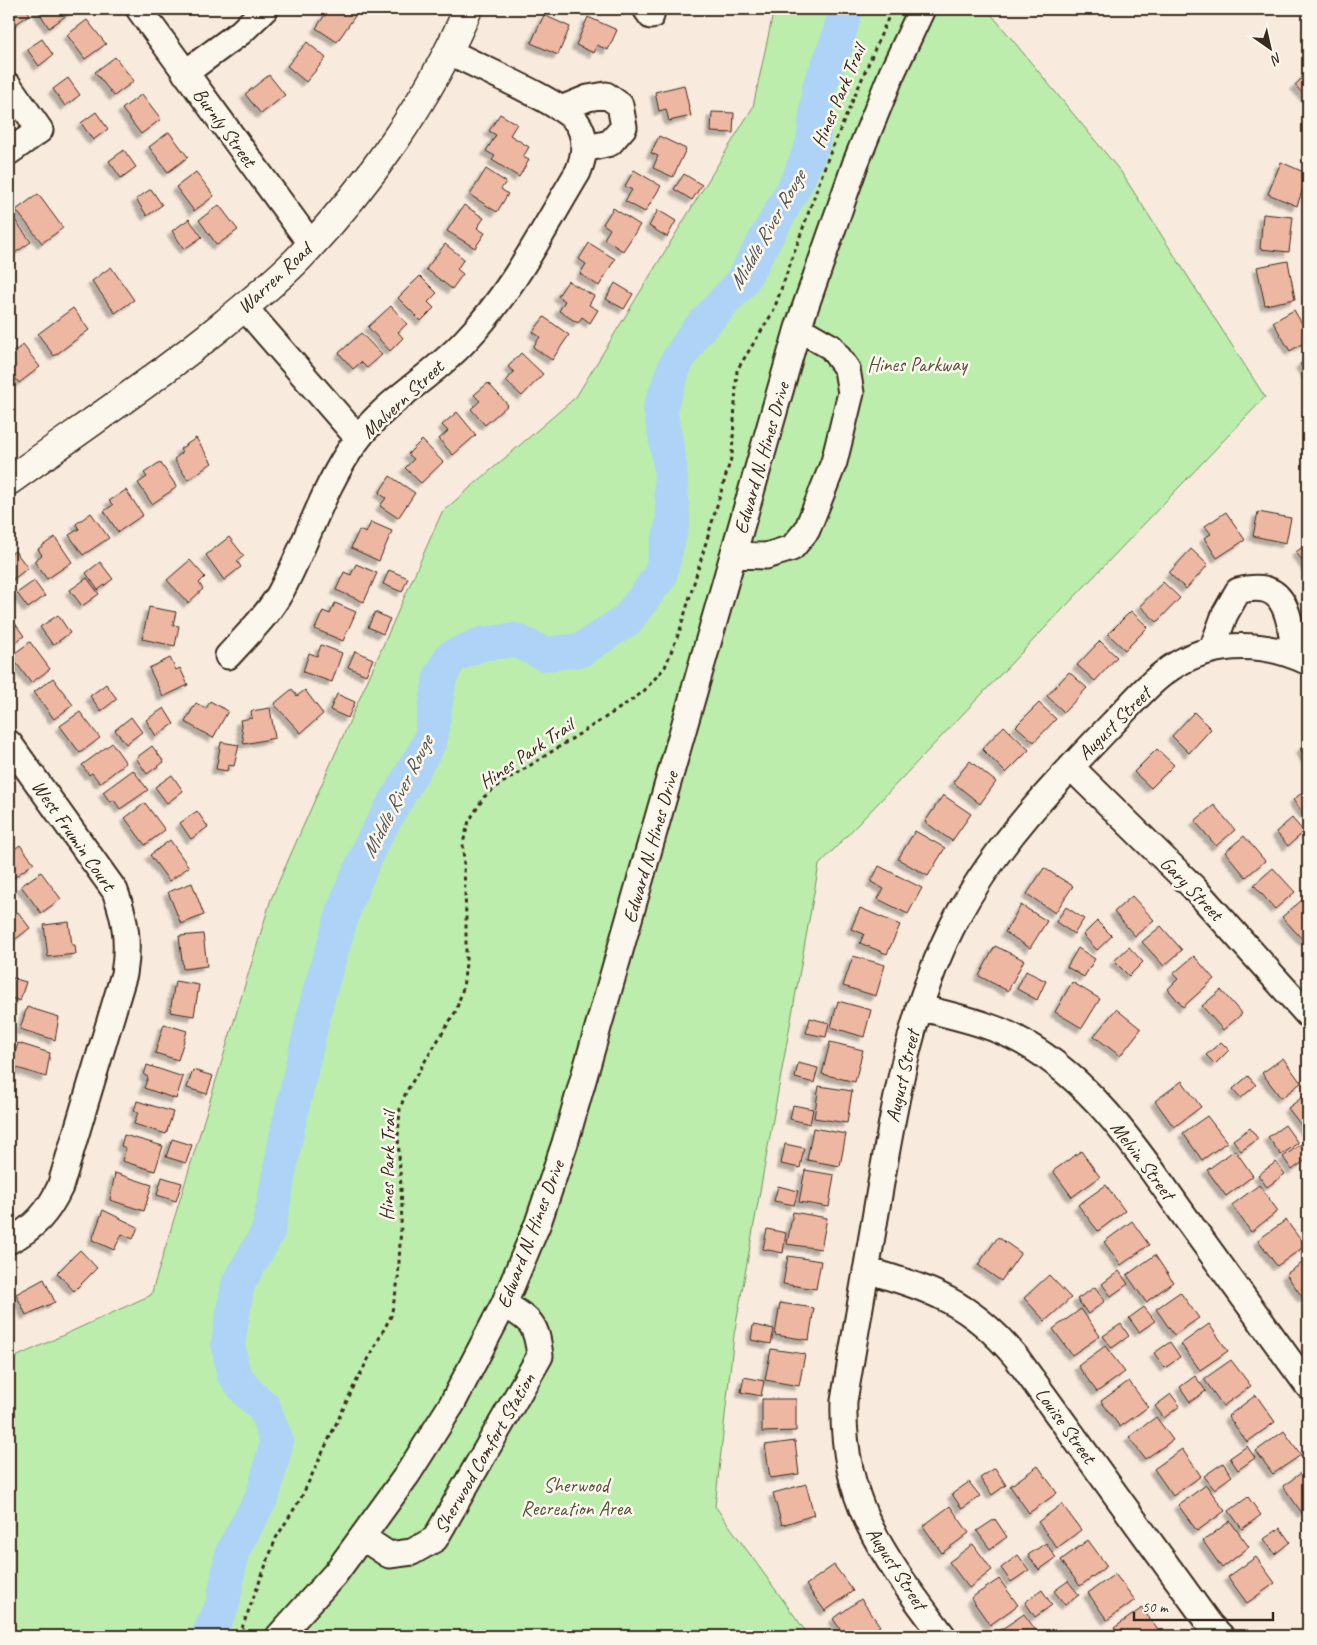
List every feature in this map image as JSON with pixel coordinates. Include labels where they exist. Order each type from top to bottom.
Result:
[{"type":"main road","name":"Warren Road","points":[[9,481],[190,351],[244,307],[298,259],[354,196],[387,151],[418,104],[448,51],[468,9]]},
{"type":"street","name":"Burnly Street","points":[[139,9],[312,244]]},
{"type":"street","points":[[185,73],[241,32],[265,9]]},
{"type":"street","name":"Edward N. Hines Drive","points":[[278,1636],[335,1574],[407,1474],[452,1404],[504,1304],[538,1223],[565,1143],[798,328],[856,162],[922,9]]},
{"type":"street","points":[[448,51],[561,109],[576,121],[584,140],[584,149],[610,143],[624,127],[620,105],[606,95],[588,98],[561,109]]},
{"type":"street","points":[[9,86],[40,130],[9,152]]},
{"type":"street","name":"Malvern Street","points":[[228,656],[270,608],[280,593],[316,513],[345,456],[358,438],[392,404],[464,343],[491,313],[578,172],[584,149]]},
{"type":"street","points":[[244,307],[358,438]]},
{"type":"street","points":[[734,554],[766,556],[792,548],[807,530],[834,462],[851,393],[847,369],[831,348],[798,328]]},
{"type":"street","points":[[1212,649],[1225,614],[1238,591],[1254,586],[1272,590],[1286,607],[1302,659]]},
{"type":"street","name":"August Street","points":[[943,1636],[880,1548],[863,1516],[852,1481],[845,1445],[844,1401],[866,1270],[897,1090],[919,1008],[943,945],[981,877],[1020,824],[1071,767],[1162,674],[1192,656],[1212,649],[1240,646],[1280,650],[1302,659]]},
{"type":"street","name":"West Frumin Court","points":[[9,743],[106,877],[115,892],[125,922],[128,940],[124,974],[85,1106],[53,1204],[38,1222],[9,1241]]},
{"type":"street","name":"Gary Street","points":[[1071,767],[1194,888],[1308,1015]]},
{"type":"street","name":"Melvin Street","points":[[919,1008],[982,1023],[1002,1032],[1044,1055],[1076,1081],[1130,1141],[1308,1386]]},
{"type":"street","name":"Louise Street","points":[[866,1270],[916,1285],[941,1295],[969,1311],[999,1337],[1016,1357],[1210,1625],[1221,1636]]},
{"type":"street","name":"Sherwood Comfort Station","points":[[362,1537],[389,1555],[412,1552],[435,1539],[540,1356],[538,1334],[529,1319],[504,1304]]},
{"type":"path","name":"Hines Park Trail","points":[[240,1636],[276,1538],[301,1498],[354,1386],[391,1316],[398,1281],[402,1206],[398,1136],[400,1109],[406,1092],[456,1012],[463,988],[466,935],[463,843],[469,821],[484,797],[496,787],[617,710],[642,692],[665,667],[680,630],[732,455],[737,370],[773,312],[828,158],[892,9]]},
{"type":"green space","name":"Hines Parkway","points":[[774,9],[987,9],[1121,172],[1265,397],[819,865],[734,1335],[715,1506],[809,1636],[9,1636],[9,1360],[151,1295],[271,899],[442,512],[576,397],[753,107]]},
{"type":"building","points":[[9,9],[26,9],[30,14],[15,25],[9,16]]},
{"type":"building","points":[[37,9],[75,9],[49,28]]},
{"type":"building","points":[[329,9],[344,9],[355,16],[337,42],[316,28]]},
{"type":"building","points":[[544,15],[570,27],[558,55],[531,43]]},
{"type":"building","points":[[588,17],[617,30],[608,50],[597,45],[594,53],[576,45]]},
{"type":"building","points":[[87,20],[106,44],[85,59],[67,35]]},
{"type":"building","points":[[42,39],[53,55],[39,66],[27,49]]},
{"type":"building","points":[[307,42],[326,58],[306,82],[287,66]]},
{"type":"building","points":[[115,57],[134,81],[114,96],[95,72]]},
{"type":"building","points":[[1308,72],[1308,99],[1295,85]]},
{"type":"building","points":[[269,75],[285,95],[261,114],[245,94]]},
{"type":"building","points":[[68,78],[80,95],[65,106],[53,89]]},
{"type":"building","points":[[684,85],[691,116],[669,121],[666,109],[659,111],[655,92]]},
{"type":"building","points":[[142,94],[161,119],[141,134],[122,109]]},
{"type":"building","points":[[96,112],[108,129],[93,140],[81,123]]},
{"type":"building","points":[[712,112],[734,113],[733,133],[711,132]]},
{"type":"building","points":[[500,114],[517,124],[510,135],[529,147],[523,157],[529,160],[519,177],[492,160],[495,156],[486,151],[496,135],[489,131]]},
{"type":"building","points":[[169,132],[188,157],[168,172],[149,147]]},
{"type":"building","points":[[659,136],[686,149],[673,177],[653,168],[658,156],[651,153]]},
{"type":"building","points":[[124,150],[136,167],[121,178],[109,161]]},
{"type":"building","points":[[1281,162],[1308,174],[1297,206],[1268,194]]},
{"type":"building","points":[[486,169],[506,182],[501,189],[508,194],[497,212],[470,195]]},
{"type":"building","points":[[634,170],[661,186],[645,212],[625,201],[632,190],[625,186]]},
{"type":"building","points":[[196,172],[214,196],[194,211],[176,187]]},
{"type":"building","points":[[684,174],[702,185],[692,200],[674,189]]},
{"type":"building","points":[[151,189],[162,205],[147,216],[136,199]]},
{"type":"building","points":[[38,194],[63,228],[42,243],[16,210]]},
{"type":"building","points":[[219,205],[238,230],[217,245],[199,220]]},
{"type":"building","points":[[464,205],[484,218],[477,228],[485,233],[475,248],[447,231]]},
{"type":"building","points":[[613,208],[640,225],[623,251],[604,239],[610,229],[603,224]]},
{"type":"building","points":[[658,210],[676,221],[667,237],[649,226]]},
{"type":"building","points":[[1263,214],[1293,217],[1289,252],[1260,249]]},
{"type":"building","points":[[189,219],[202,237],[184,249],[172,231]]},
{"type":"building","points":[[15,220],[31,242],[9,257],[9,224]]},
{"type":"building","points":[[589,243],[615,259],[599,286],[580,274],[586,264],[579,259]]},
{"type":"building","points":[[445,244],[464,259],[457,269],[463,274],[452,289],[426,269]]},
{"type":"building","points":[[1288,261],[1295,299],[1265,305],[1257,267]]},
{"type":"building","points":[[111,267],[134,300],[115,313],[92,281]]},
{"type":"building","points":[[420,276],[437,293],[428,302],[434,308],[421,321],[398,298]]},
{"type":"building","points":[[568,281],[594,296],[589,305],[598,310],[590,323],[582,317],[578,323],[559,311],[565,301],[558,296]]},
{"type":"building","points":[[615,283],[633,294],[624,309],[606,299]]},
{"type":"building","points":[[391,306],[407,324],[398,332],[403,338],[390,351],[368,327]]},
{"type":"building","points":[[73,308],[89,330],[54,356],[38,334]]},
{"type":"building","points":[[1294,310],[1308,334],[1308,340],[1290,351],[1273,322]]},
{"type":"building","points":[[544,317],[569,335],[552,360],[533,347],[540,337],[533,332]]},
{"type":"building","points":[[361,333],[382,355],[367,368],[361,362],[353,369],[339,353]]},
{"type":"building","points":[[23,345],[40,367],[19,383],[9,369],[9,355]]},
{"type":"building","points":[[521,353],[543,374],[522,396],[506,381],[514,372],[508,367]]},
{"type":"building","points":[[1308,358],[1308,376],[1300,364]]},
{"type":"building","points":[[488,383],[508,405],[485,425],[471,409],[480,401],[474,395]]},
{"type":"building","points":[[457,412],[476,435],[453,455],[439,439],[448,431],[442,425]]},
{"type":"building","points":[[196,438],[212,463],[188,480],[174,459],[182,453],[180,449]]},
{"type":"building","points":[[422,440],[443,462],[421,483],[405,468],[414,459],[408,454]]},
{"type":"building","points":[[160,462],[177,487],[152,504],[138,483],[147,477],[144,473]]},
{"type":"building","points":[[390,476],[415,493],[398,518],[380,506],[386,498],[379,493]]},
{"type":"building","points":[[126,490],[143,515],[118,532],[104,511],[113,505],[109,501]]},
{"type":"building","points":[[1226,512],[1245,540],[1217,558],[1204,538],[1211,534],[1205,526]]},
{"type":"building","points":[[1258,512],[1291,518],[1286,543],[1253,536]]},
{"type":"building","points":[[91,513],[109,538],[83,555],[69,535],[79,529],[76,524]]},
{"type":"building","points":[[371,522],[392,531],[379,561],[351,548],[359,530],[366,533]]},
{"type":"building","points":[[55,537],[72,562],[47,579],[34,561],[42,555],[38,549]]},
{"type":"building","points":[[229,537],[244,556],[237,561],[241,567],[224,580],[206,555]]},
{"type":"building","points":[[1308,543],[1308,568],[1296,552]]},
{"type":"building","points":[[1191,549],[1208,565],[1186,589],[1169,573]]},
{"type":"building","points":[[15,551],[28,568],[11,581],[9,555]]},
{"type":"building","points":[[190,560],[205,577],[199,583],[203,589],[188,603],[167,580]]},
{"type":"building","points":[[100,562],[113,579],[98,590],[86,573]]},
{"type":"building","points":[[356,564],[377,573],[364,602],[336,590],[344,572],[351,575]]},
{"type":"building","points":[[389,570],[408,578],[402,592],[383,584]]},
{"type":"building","points":[[87,578],[99,594],[82,606],[70,590]]},
{"type":"building","points":[[34,581],[45,596],[28,608],[17,593]]},
{"type":"building","points":[[1163,582],[1180,598],[1157,622],[1140,606]]},
{"type":"building","points":[[335,603],[356,612],[343,641],[315,629],[323,611],[330,614]]},
{"type":"building","points":[[149,607],[176,612],[173,625],[179,626],[175,646],[142,639]]},
{"type":"building","points":[[1131,611],[1148,627],[1125,650],[1108,634]]},
{"type":"building","points":[[375,612],[390,619],[383,634],[368,627]]},
{"type":"building","points":[[9,615],[24,636],[9,647]]},
{"type":"building","points":[[58,615],[70,633],[53,645],[40,627]]},
{"type":"building","points":[[1100,641],[1117,657],[1095,681],[1077,665]]},
{"type":"building","points":[[30,642],[50,669],[31,683],[11,656]]},
{"type":"building","points":[[321,645],[342,653],[332,682],[303,672],[309,653],[317,656]]},
{"type":"building","points":[[355,651],[373,659],[366,675],[348,667]]},
{"type":"building","points":[[170,658],[176,670],[180,668],[188,685],[163,697],[149,668]]},
{"type":"building","points":[[1069,672],[1087,688],[1064,712],[1047,696]]},
{"type":"building","points":[[53,678],[73,705],[54,719],[34,692]]},
{"type":"building","points":[[106,684],[117,699],[101,711],[90,696]]},
{"type":"building","points":[[292,689],[297,696],[305,690],[323,714],[301,733],[274,704]]},
{"type":"building","points":[[337,694],[355,702],[348,718],[330,710]]},
{"type":"building","points":[[210,701],[228,711],[213,738],[185,722],[196,703],[206,709]]},
{"type":"building","points":[[1039,703],[1056,719],[1034,742],[1016,726]]},
{"type":"building","points":[[164,708],[174,724],[156,736],[146,720]]},
{"type":"building","points":[[270,708],[275,738],[244,744],[240,720],[252,718],[251,711]]},
{"type":"building","points":[[80,712],[100,738],[80,753],[60,726]]},
{"type":"building","points":[[1194,712],[1211,729],[1189,753],[1172,736]]},
{"type":"building","points":[[131,717],[142,732],[126,744],[115,730]]},
{"type":"building","points":[[1004,726],[1029,750],[1006,773],[982,749]]},
{"type":"building","points":[[221,742],[239,745],[234,766],[228,765],[227,771],[216,769]]},
{"type":"building","points":[[112,743],[126,763],[100,783],[92,773],[89,775],[82,765]]},
{"type":"building","points":[[1308,743],[1308,761],[1300,749]]},
{"type":"building","points":[[152,746],[164,762],[147,774],[136,758]]},
{"type":"building","points":[[1157,749],[1174,765],[1151,788],[1134,772]]},
{"type":"building","points":[[970,761],[996,782],[980,804],[953,782]]},
{"type":"building","points":[[133,770],[148,790],[120,809],[114,800],[110,802],[103,792]]},
{"type":"building","points":[[172,775],[183,791],[167,803],[155,787]]},
{"type":"building","points":[[1308,788],[1308,810],[1304,814],[1293,800]]},
{"type":"building","points":[[943,795],[971,814],[952,841],[925,822]]},
{"type":"building","points":[[145,803],[165,830],[145,845],[125,818]]},
{"type":"building","points":[[1214,805],[1235,830],[1216,846],[1195,821]]},
{"type":"building","points":[[197,811],[208,827],[191,839],[180,823]]},
{"type":"building","points":[[1292,818],[1304,832],[1288,846],[1276,832]]},
{"type":"building","points":[[915,831],[945,848],[928,876],[898,859]]},
{"type":"building","points":[[1244,836],[1265,861],[1246,877],[1225,852]]},
{"type":"building","points":[[170,840],[189,867],[169,881],[150,855]]},
{"type":"building","points":[[20,845],[34,863],[9,881],[9,853]]},
{"type":"building","points":[[879,866],[922,888],[908,914],[878,899],[884,889],[871,882]]},
{"type":"building","points":[[1044,868],[1073,886],[1055,913],[1027,894]]},
{"type":"building","points":[[1273,868],[1295,892],[1275,909],[1254,885]]},
{"type":"building","points":[[41,872],[61,899],[41,913],[21,886]]},
{"type":"building","points":[[192,883],[204,915],[181,924],[168,892]]},
{"type":"building","points":[[1132,896],[1154,920],[1135,936],[1114,912]]},
{"type":"building","points":[[1302,900],[1308,907],[1308,937],[1304,941],[1282,917]]},
{"type":"building","points":[[1021,905],[1047,921],[1030,948],[1005,932]]},
{"type":"building","points":[[1066,907],[1084,919],[1074,934],[1056,922]]},
{"type":"building","points":[[860,908],[900,925],[887,954],[860,943],[864,934],[851,929]]},
{"type":"building","points":[[18,912],[30,928],[13,941],[9,935],[9,918]]},
{"type":"building","points":[[1097,921],[1112,936],[1097,950],[1083,935]]},
{"type":"building","points":[[69,922],[72,945],[75,945],[76,954],[48,957],[44,925]]},
{"type":"building","points":[[1161,926],[1182,950],[1164,966],[1142,942]]},
{"type":"building","points":[[203,934],[207,966],[183,969],[179,936]]},
{"type":"building","points":[[995,946],[1024,960],[1008,991],[979,976]]},
{"type":"building","points":[[1129,947],[1143,962],[1129,976],[1114,961]]},
{"type":"building","points":[[1078,948],[1095,959],[1084,977],[1067,967]]},
{"type":"building","points":[[853,956],[885,965],[876,996],[843,986]]},
{"type":"building","points":[[1194,956],[1214,979],[1183,1007],[1168,989],[1178,979],[1173,974]]},
{"type":"building","points":[[1026,971],[1046,981],[1037,1000],[1017,989]]},
{"type":"building","points":[[9,977],[26,982],[20,1001],[9,997]]},
{"type":"building","points":[[175,981],[199,985],[194,1016],[170,1012]]},
{"type":"building","points":[[1072,982],[1100,999],[1082,1028],[1055,1012]]},
{"type":"building","points":[[1221,990],[1242,1014],[1223,1030],[1202,1006]]},
{"type":"building","points":[[838,1001],[871,1010],[864,1037],[831,1027]]},
{"type":"building","points":[[27,1007],[59,1017],[55,1040],[20,1029]]},
{"type":"building","points":[[1116,1009],[1141,1029],[1120,1056],[1094,1036]]},
{"type":"building","points":[[810,1018],[829,1023],[826,1037],[806,1033]]},
{"type":"building","points":[[164,1024],[187,1031],[178,1060],[155,1053]]},
{"type":"building","points":[[830,1042],[863,1050],[855,1082],[822,1074]]},
{"type":"building","points":[[1221,1042],[1229,1050],[1215,1064],[1206,1055]]},
{"type":"building","points":[[18,1043],[50,1053],[46,1077],[11,1066]]},
{"type":"building","points":[[1283,1058],[1301,1083],[1281,1098],[1262,1073]]},
{"type":"building","points":[[798,1063],[818,1068],[814,1083],[795,1078]]},
{"type":"building","points":[[147,1065],[183,1077],[176,1099],[144,1088],[148,1077],[144,1075]]},
{"type":"building","points":[[193,1070],[213,1076],[207,1094],[187,1088]]},
{"type":"building","points":[[1248,1076],[1256,1085],[1241,1098],[1233,1089]]},
{"type":"building","points":[[1182,1081],[1201,1107],[1174,1127],[1155,1101]]},
{"type":"building","points":[[819,1086],[852,1091],[847,1123],[814,1118]]},
{"type":"building","points":[[1308,1093],[1308,1132],[1307,1133],[1288,1108]]},
{"type":"building","points":[[137,1101],[173,1112],[166,1134],[134,1124],[138,1112],[134,1111]]},
{"type":"building","points":[[793,1105],[813,1109],[810,1124],[790,1119]]},
{"type":"building","points":[[1207,1116],[1227,1142],[1202,1160],[1183,1133]]},
{"type":"building","points":[[1285,1125],[1298,1143],[1281,1155],[1268,1137]]},
{"type":"building","points":[[813,1128],[846,1134],[840,1166],[807,1160]]},
{"type":"building","points":[[1250,1128],[1258,1139],[1241,1151],[1233,1140]]},
{"type":"building","points":[[124,1135],[163,1146],[155,1171],[122,1161],[126,1148],[121,1146]]},
{"type":"building","points":[[172,1139],[192,1145],[186,1163],[166,1157]]},
{"type":"building","points":[[785,1144],[804,1148],[800,1168],[781,1164]]},
{"type":"building","points":[[1301,1144],[1308,1158],[1292,1170],[1283,1157]]},
{"type":"building","points":[[1235,1150],[1253,1176],[1226,1196],[1207,1170]]},
{"type":"building","points":[[1081,1151],[1100,1177],[1072,1197],[1053,1171]]},
{"type":"building","points":[[1276,1162],[1285,1174],[1267,1187],[1258,1175]]},
{"type":"building","points":[[805,1170],[834,1175],[829,1207],[799,1202]]},
{"type":"building","points":[[115,1173],[152,1185],[144,1211],[110,1200]]},
{"type":"building","points":[[162,1177],[182,1183],[176,1201],[157,1195]]},
{"type":"building","points":[[1106,1185],[1125,1211],[1098,1231],[1078,1205]]},
{"type":"building","points":[[1259,1185],[1278,1211],[1251,1232],[1232,1205]]},
{"type":"building","points":[[778,1186],[798,1191],[794,1205],[774,1201]]},
{"type":"building","points":[[103,1210],[138,1227],[133,1239],[122,1234],[114,1250],[92,1240]]},
{"type":"building","points":[[793,1212],[827,1218],[821,1249],[787,1244]]},
{"type":"building","points":[[1286,1220],[1305,1246],[1277,1266],[1258,1240]]},
{"type":"building","points":[[1132,1221],[1149,1245],[1121,1265],[1104,1242]]},
{"type":"building","points":[[767,1229],[786,1233],[783,1253],[763,1249]]},
{"type":"building","points":[[998,1237],[1021,1253],[1001,1281],[978,1265]]},
{"type":"building","points":[[80,1250],[97,1268],[74,1291],[57,1273]]},
{"type":"building","points":[[1155,1255],[1173,1282],[1146,1302],[1127,1275]]},
{"type":"building","points":[[788,1256],[821,1261],[816,1289],[783,1284]]},
{"type":"building","points":[[1308,1259],[1308,1294],[1303,1298],[1286,1274]]},
{"type":"building","points":[[1119,1271],[1128,1284],[1111,1296],[1102,1284]]},
{"type":"building","points":[[1049,1275],[1071,1298],[1045,1321],[1024,1298]]},
{"type":"building","points":[[44,1279],[55,1302],[26,1315],[16,1294]]},
{"type":"building","points":[[1095,1287],[1105,1301],[1088,1314],[1077,1299]]},
{"type":"building","points":[[1180,1292],[1199,1318],[1174,1335],[1156,1309]]},
{"type":"building","points":[[780,1303],[814,1308],[809,1340],[775,1335]]},
{"type":"building","points":[[1144,1307],[1155,1321],[1139,1332],[1129,1318]]},
{"type":"building","points":[[1081,1309],[1100,1336],[1072,1355],[1053,1329]]},
{"type":"building","points":[[1121,1324],[1129,1336],[1112,1348],[1103,1336]]},
{"type":"building","points":[[1209,1324],[1228,1351],[1200,1370],[1181,1344]]},
{"type":"building","points":[[753,1325],[774,1329],[771,1344],[751,1340]]},
{"type":"building","points":[[1170,1342],[1180,1357],[1165,1368],[1154,1353]]},
{"type":"building","points":[[1105,1346],[1125,1372],[1097,1392],[1078,1366]]},
{"type":"building","points":[[771,1349],[805,1354],[799,1386],[765,1380]]},
{"type":"building","points":[[1231,1360],[1251,1386],[1223,1406],[1204,1379]]},
{"type":"building","points":[[1195,1376],[1206,1391],[1190,1402],[1180,1387]]},
{"type":"building","points":[[744,1377],[764,1381],[761,1396],[741,1392]]},
{"type":"building","points":[[1129,1381],[1148,1407],[1120,1427],[1101,1401]]},
{"type":"building","points":[[1171,1394],[1180,1406],[1164,1418],[1155,1406]]},
{"type":"building","points":[[1256,1395],[1275,1422],[1247,1442],[1228,1416]]},
{"type":"building","points":[[762,1399],[796,1399],[796,1431],[762,1432]]},
{"type":"building","points":[[1156,1417],[1173,1440],[1145,1459],[1129,1437]]},
{"type":"building","points":[[1284,1431],[1301,1455],[1273,1474],[1256,1451]]},
{"type":"building","points":[[795,1441],[799,1474],[770,1478],[765,1445]]},
{"type":"building","points":[[1247,1446],[1255,1458],[1238,1470],[1230,1458]]},
{"type":"building","points":[[1182,1449],[1201,1476],[1173,1496],[1154,1469]]},
{"type":"building","points":[[1223,1463],[1232,1476],[1214,1489],[1204,1476]]},
{"type":"building","points":[[1038,1466],[1057,1493],[1029,1513],[1010,1486]]},
{"type":"building","points":[[995,1468],[1006,1485],[992,1495],[980,1478]]},
{"type":"building","points":[[1308,1468],[1308,1509],[1302,1513],[1283,1486]]},
{"type":"building","points":[[969,1482],[980,1496],[962,1509],[952,1494]]},
{"type":"building","points":[[806,1484],[814,1515],[782,1525],[773,1493]]},
{"type":"building","points":[[1206,1485],[1225,1511],[1197,1531],[1178,1505]]},
{"type":"building","points":[[1248,1497],[1261,1515],[1242,1529],[1229,1511]]},
{"type":"building","points":[[1062,1504],[1081,1530],[1057,1548],[1038,1522]]},
{"type":"building","points":[[950,1506],[969,1533],[942,1553],[923,1526]]},
{"type":"building","points":[[995,1519],[1007,1537],[990,1549],[977,1531]]},
{"type":"building","points":[[1230,1521],[1249,1547],[1222,1568],[1203,1541]]},
{"type":"building","points":[[1280,1528],[1290,1542],[1275,1554],[1264,1539]]},
{"type":"building","points":[[1088,1540],[1107,1566],[1080,1586],[1061,1560]]},
{"type":"building","points":[[1046,1543],[1056,1558],[1039,1570],[1028,1555]]},
{"type":"building","points":[[973,1544],[992,1570],[969,1588],[949,1562]]},
{"type":"building","points":[[1018,1555],[1029,1570],[1011,1582],[1001,1568]]},
{"type":"building","points":[[1256,1557],[1275,1583],[1247,1603],[1228,1577]]},
{"type":"building","points":[[834,1565],[853,1591],[825,1611],[806,1585]]},
{"type":"building","points":[[1115,1574],[1135,1600],[1107,1620],[1088,1593]]},
{"type":"building","points":[[999,1579],[1018,1605],[990,1625],[971,1598]]},
{"type":"building","points":[[1068,1581],[1079,1595],[1065,1605],[1054,1591]]},
{"type":"building","points":[[1042,1590],[1052,1605],[1035,1617],[1025,1602]]},
{"type":"building","points":[[861,1599],[880,1626],[866,1636],[845,1636],[833,1619]]},
{"type":"building","points":[[1142,1608],[1161,1634],[1158,1636],[1120,1636],[1114,1628]]},
{"type":"building","points":[[1024,1614],[1040,1636],[1003,1636],[999,1631]]},
{"type":"waterway","name":"Middle River Rouge","points":[[208,1636],[223,1604],[232,1552],[263,1495],[277,1441],[263,1406],[249,1394],[233,1373],[228,1343],[238,1284],[268,1232],[288,1127],[319,993],[346,903],[372,842],[430,741],[440,677],[451,657],[481,644],[516,640],[544,654],[581,650],[627,620],[660,576],[673,521],[670,465],[660,408],[676,363],[695,333],[741,283],[798,180],[813,142],[819,87],[836,45],[846,9]]},
{"type":"park label","name":"Sherwood Recreation Area","points":[[576,1496]]}]
